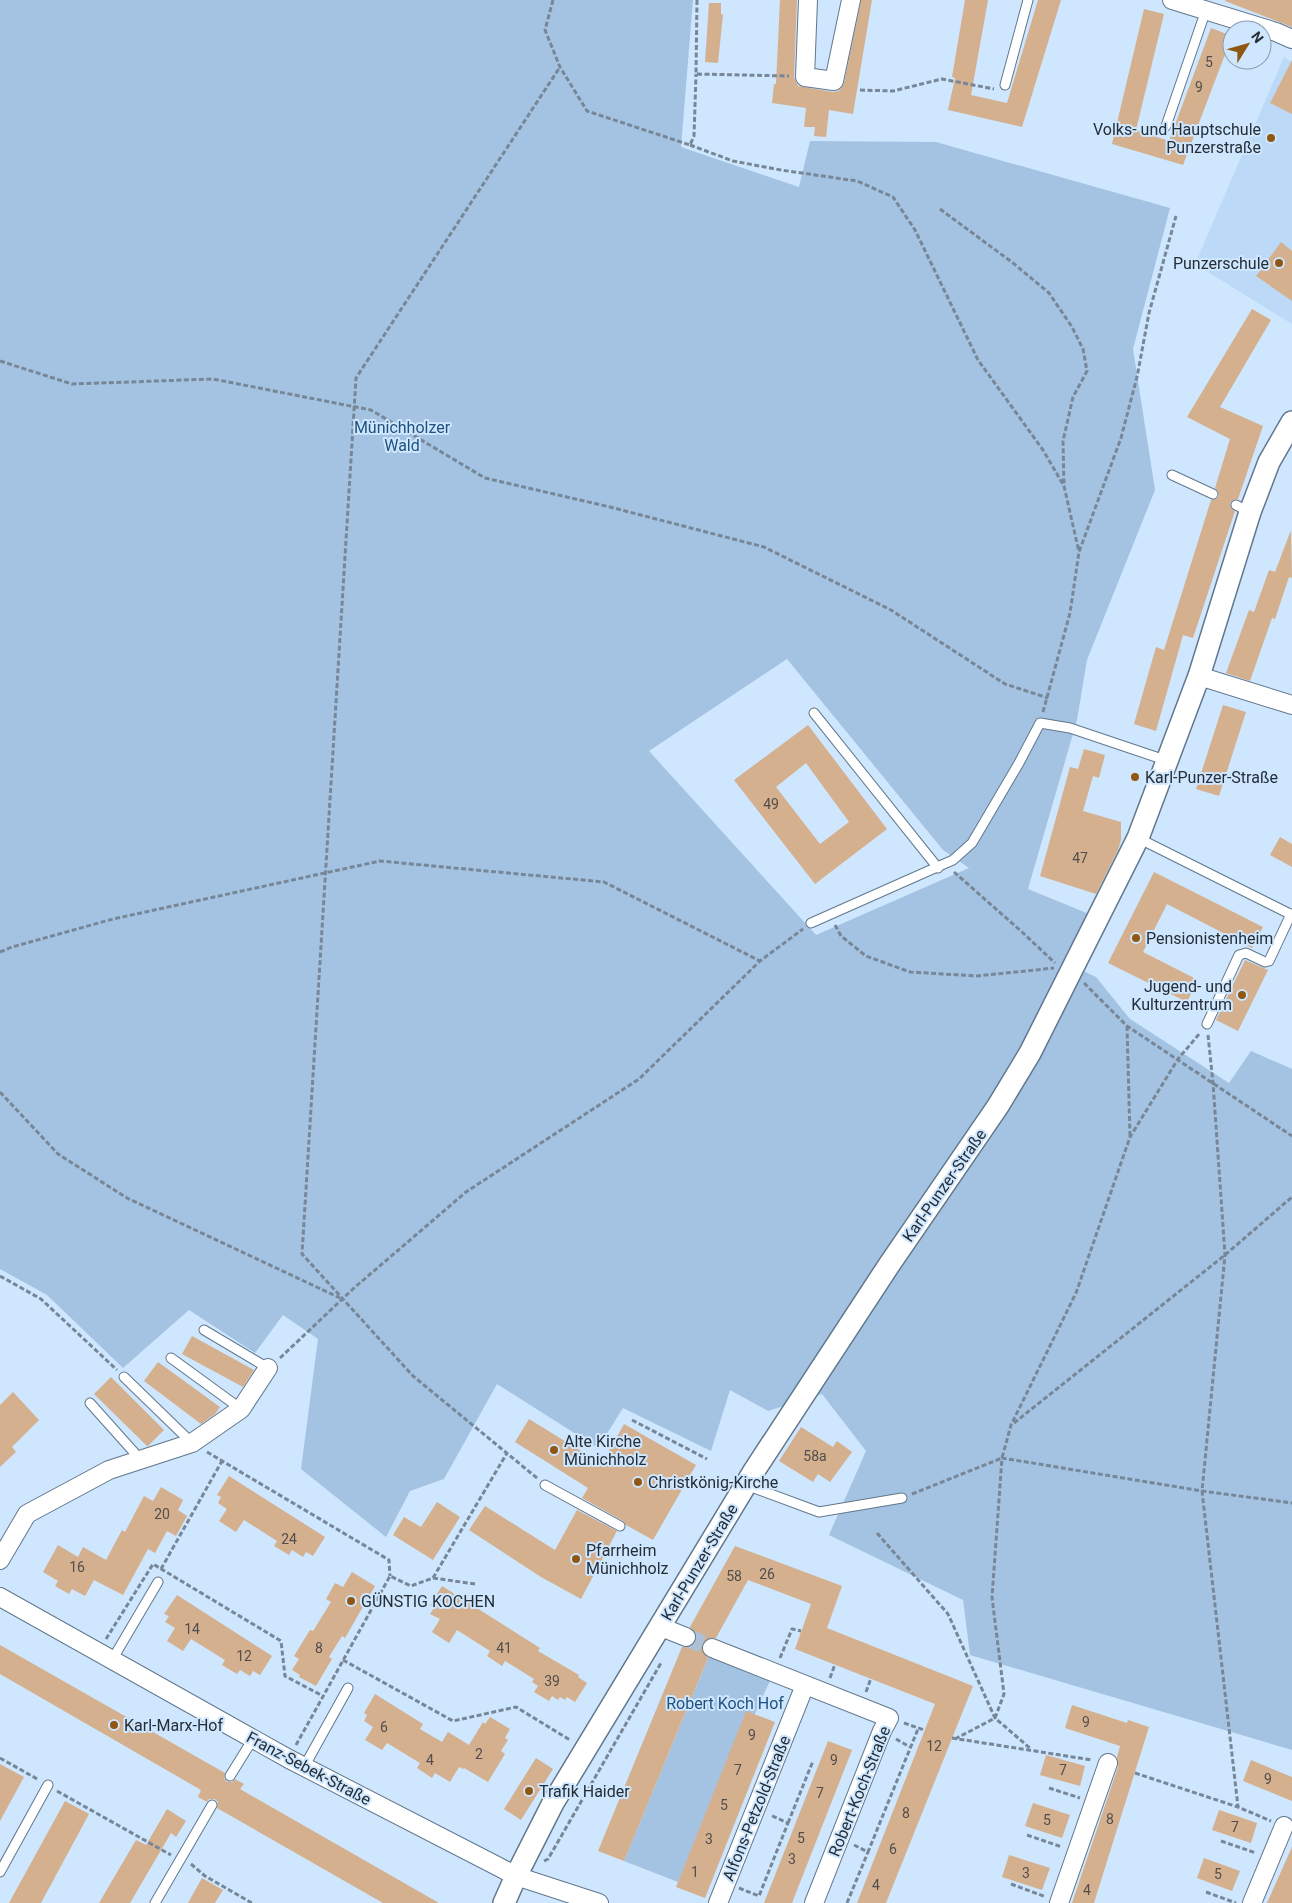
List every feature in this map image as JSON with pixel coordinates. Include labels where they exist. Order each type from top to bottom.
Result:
[{"type":"street","points":[[808,0],[805,77],[834,81],[851,0]]},
{"type":"street","points":[[1172,0],[1276,32],[1292,39]]},
{"type":"street","name":"Karl-Punzer-Straße","points":[[504,1903],[553,1803],[661,1627],[749,1475],[998,1106],[1030,1053],[1138,838],[1199,676],[1243,509],[1292,422]]},
{"type":"street","points":[[1199,676],[1292,705]]},
{"type":"street","points":[[0,1560],[27,1514],[109,1470],[192,1443],[241,1409],[268,1368]]},
{"type":"street","name":"Franz-Sebek-Straße","points":[[0,1597],[296,1763],[516,1876],[599,1903]]},
{"type":"street","points":[[661,1627],[686,1637]]},
{"type":"street","name":"Robert-Koch-Straße","points":[[712,1648],[889,1718],[882,1731],[814,1903]]},
{"type":"street","name":"Alfons-Petzold-Straße","points":[[718,1903],[805,1685]]},
{"type":"street","points":[[1059,1902],[1108,1763]]},
{"type":"street","points":[[1252,1903],[1284,1826]]},
{"type":"lane","points":[[1005,85],[1028,0]]},
{"type":"lane","points":[[1166,126],[1206,10]]},
{"type":"lane","points":[[1172,475],[1213,494]]},
{"type":"lane","points":[[814,713],[942,866]]},
{"type":"lane","points":[[811,923],[942,866],[972,843],[1019,763],[1040,722],[1070,728],[1168,761]]},
{"type":"lane","points":[[1138,838],[1291,914],[1268,961],[1265,962],[1246,953],[1239,955],[1207,1024]]},
{"type":"lane","points":[[204,1330],[268,1368]]},
{"type":"lane","points":[[171,1358],[241,1409]]},
{"type":"lane","points":[[124,1377],[192,1443]]},
{"type":"lane","points":[[90,1404],[140,1459]]},
{"type":"lane","points":[[749,1475],[819,1512],[902,1498]]},
{"type":"lane","points":[[545,1485],[620,1526]]},
{"type":"lane","points":[[105,1656],[158,1582]]},
{"type":"lane","points":[[296,1763],[348,1688]]},
{"type":"lane","points":[[230,1776],[253,1739]]},
{"type":"lane","points":[[0,1872],[48,1785]]},
{"type":"lane","points":[[155,1903],[212,1805]]},
{"type":"path","points":[[554,0],[545,30],[560,67],[587,111],[733,161],[781,170],[857,180],[893,197],[915,230],[978,360],[1043,450],[1064,486]]},
{"type":"path","points":[[690,145],[694,136],[698,0]]},
{"type":"path","points":[[545,1485],[413,1376],[302,1254],[356,378],[560,67]]},
{"type":"path","points":[[696,74],[805,77]]},
{"type":"path","points":[[860,90],[893,91],[942,79],[998,89],[1005,85]]},
{"type":"path","points":[[940,209],[1013,263],[1049,293],[1083,349],[1088,370],[1073,396],[1063,441],[1064,486],[1078,552]]},
{"type":"path","points":[[1040,722],[1070,613],[1078,552],[1121,438],[1137,376],[1149,313],[1176,216]]},
{"type":"path","points":[[0,361],[72,384],[213,379],[371,410],[485,478],[610,507],[764,547],[891,610],[1005,684],[1048,698]]},
{"type":"path","points":[[0,952],[113,919],[380,861],[604,882],[760,961]]},
{"type":"path","points":[[830,915],[841,936],[866,956],[910,972],[977,976],[1059,967],[1022,932],[942,866]]},
{"type":"path","points":[[268,1368],[342,1299],[466,1192],[639,1079],[760,961],[811,923]]},
{"type":"path","points":[[1072,971],[1126,1026],[1292,1136]]},
{"type":"path","points":[[1108,1763],[954,1738],[995,1718],[1004,1694],[992,1597],[1002,1458],[1011,1425],[1076,1293],[1130,1137],[1178,1059],[1207,1024]]},
{"type":"path","points":[[1207,1024],[1213,1083],[1224,1255],[1202,1492],[1238,1807]]},
{"type":"path","points":[[1126,1026],[1130,1137]]},
{"type":"path","points":[[0,1092],[58,1154],[127,1198],[342,1299]]},
{"type":"path","points":[[1011,1425],[1224,1255],[1292,1197]]},
{"type":"path","points":[[0,1276],[41,1299],[124,1377]]},
{"type":"path","points":[[632,1420],[707,1459]]},
{"type":"path","points":[[192,1443],[389,1560],[390,1576],[323,1696],[296,1763]]},
{"type":"path","points":[[433,1578],[507,1453]]},
{"type":"path","points":[[902,1498],[1002,1458],[1202,1492],[1292,1503]]},
{"type":"path","points":[[161,1569],[222,1461]]},
{"type":"path","points":[[877,1533],[948,1614],[995,1718],[1030,1749]]},
{"type":"path","points":[[105,1656],[153,1564],[281,1641],[285,1676],[323,1696]]},
{"type":"path","points":[[390,1576],[411,1586],[433,1578],[475,1584]]},
{"type":"path","points":[[774,1672],[792,1628],[801,1631]]},
{"type":"path","points":[[343,1660],[453,1721],[516,1706],[585,1750]]},
{"type":"path","points":[[889,1718],[924,1730]]},
{"type":"path","points":[[847,1903],[918,1729]]},
{"type":"path","points":[[0,1758],[180,1860],[191,1864],[205,1876],[252,1903]]},
{"type":"path","points":[[726,1883],[759,1896],[813,1761]]},
{"type":"path","points":[[1134,1772],[1238,1807],[1284,1826]]},
{"type":"path","points":[[1050,1788],[1094,1802]]},
{"type":"path","points":[[756,1809],[788,1823]]},
{"type":"path","points":[[1027,1835],[1077,1852]]},
{"type":"path","points":[[840,1838],[868,1852]]},
{"type":"path","points":[[1221,1841],[1270,1858]]},
{"type":"path","points":[[1011,1884],[1059,1902]]},
{"type":"path","points":[[1206,1892],[1236,1903]]},
{"type":"shaded area","name":"Volks- und Hauptschule Punzerstraße","points":[[1284,57],[1292,62],[1292,324],[1195,264]]},
{"type":"green space","name":"Münichholzer Wald","points":[[0,0],[693,0],[681,147],[799,187],[810,141],[936,142],[1170,208],[1133,349],[1155,490],[1087,660],[1077,720],[1028,889],[1089,914],[1065,962],[1096,977],[1130,1019],[1229,1083],[1251,1051],[1292,1069],[1292,1750],[970,1655],[963,1600],[829,1535],[866,1451],[822,1394],[768,1411],[730,1390],[711,1451],[623,1408],[598,1448],[497,1384],[444,1479],[410,1491],[386,1537],[301,1469],[318,1339],[283,1315],[255,1353],[189,1310],[123,1368],[47,1295],[0,1269]],"holes":[[[787,659],[943,850],[969,868],[816,935],[649,751]]]},
{"type":"green space","name":"Robert Koch Hof","points":[[709,1656],[774,1672],[678,1882],[624,1861]]},
{"type":"building","points":[[780,0],[797,0],[794,77],[798,86],[833,92],[839,91],[844,83],[861,0],[872,0],[853,114],[829,110],[826,137],[814,136],[815,127],[804,127],[806,108],[772,103],[774,84],[776,84]]},
{"type":"building","points":[[965,0],[988,0],[971,95],[1007,103],[1038,0],[1061,0],[1022,127],[948,110],[955,78],[952,77]]},
{"type":"building","points":[[1292,0],[1292,27],[1225,1]]},
{"type":"building","points":[[709,3],[721,3],[721,14],[723,15],[718,63],[705,62]]},
{"type":"building","points":[[1144,9],[1164,14],[1136,130],[1169,141],[1211,28],[1222,32],[1222,62],[1183,165],[1112,144]]},
{"type":"building","points":[[1292,60],[1292,114],[1270,103]]},
{"type":"building","name":"Punzerschule","points":[[1281,242],[1292,251],[1292,301],[1256,276]]},
{"type":"building","points":[[1252,309],[1271,320],[1220,407],[1263,426],[1238,499],[1230,503],[1231,508],[1235,511],[1193,638],[1183,635],[1156,731],[1134,724],[1156,647],[1164,650],[1211,500],[1219,496],[1215,488],[1230,439],[1187,417]]},
{"type":"building","points":[[1291,530],[1292,578],[1289,577],[1275,619],[1272,618],[1250,681],[1226,673],[1249,610],[1254,612],[1269,570],[1275,572]]},
{"type":"building","points":[[1223,705],[1246,712],[1219,796],[1196,789]]},
{"type":"building","points":[[808,725],[887,829],[815,884],[734,780]],"holes":[[[806,763],[849,822],[820,844],[776,787]]]},
{"type":"building","points":[[1084,749],[1105,755],[1099,778],[1093,776],[1083,811],[1121,822],[1121,840],[1118,850],[1096,894],[1040,876],[1070,767],[1078,769]]},
{"type":"building","points":[[1280,837],[1292,844],[1292,867],[1270,855]]},
{"type":"building","name":"Pensionistenheim","points":[[1154,872],[1263,927],[1252,948],[1167,904],[1143,952],[1198,980],[1187,1002],[1108,963]]},
{"type":"building","name":"Jugend- und Kulturzentrum","points":[[1245,960],[1268,970],[1238,1031],[1216,1020]]},
{"type":"building","points":[[192,1336],[254,1370],[243,1387],[182,1354]]},
{"type":"building","points":[[158,1362],[220,1407],[215,1414],[201,1424],[144,1381]]},
{"type":"building","points":[[111,1377],[164,1430],[148,1446],[94,1394]]},
{"type":"building","points":[[13,1392],[39,1420],[12,1447],[16,1452],[0,1467],[0,1405]]},
{"type":"building","name":"Christkönig-Kirche","points":[[529,1419],[602,1464],[624,1424],[696,1465],[653,1540],[582,1498],[588,1488],[515,1442]]},
{"type":"building","points":[[801,1427],[833,1447],[837,1441],[852,1452],[830,1482],[818,1474],[813,1482],[779,1461]]},
{"type":"building","points":[[229,1476],[325,1537],[313,1556],[306,1552],[303,1557],[292,1550],[289,1555],[274,1546],[277,1541],[244,1520],[236,1532],[219,1521],[227,1509],[218,1503],[221,1497],[217,1495]]},
{"type":"building","points":[[161,1487],[183,1500],[178,1510],[187,1516],[176,1536],[167,1531],[155,1553],[148,1549],[123,1595],[94,1580],[85,1596],[72,1589],[69,1594],[55,1586],[58,1581],[43,1572],[58,1545],[78,1557],[83,1547],[106,1560],[122,1530],[125,1532],[144,1496],[153,1501]]},
{"type":"building","points":[[437,1502],[460,1517],[433,1560],[393,1535],[404,1517],[421,1527]]},
{"type":"building","points":[[485,1506],[555,1550],[577,1510],[617,1531],[581,1599],[541,1577],[469,1530]]},
{"type":"building","points":[[735,1546],[842,1586],[827,1628],[973,1686],[886,1903],[857,1903],[935,1704],[795,1649],[811,1604],[748,1580],[716,1638],[710,1638],[702,1644],[702,1650],[708,1658],[624,1861],[598,1851],[682,1647],[688,1647],[696,1641],[696,1635],[690,1627]]},
{"type":"building","points":[[352,1572],[375,1586],[345,1638],[342,1636],[329,1657],[332,1659],[316,1686],[299,1677],[300,1675],[292,1670],[299,1659],[294,1656],[310,1630],[313,1631],[331,1602],[326,1599],[335,1583],[343,1587]]},
{"type":"building","points":[[442,1586],[540,1648],[538,1651],[579,1675],[578,1677],[587,1683],[575,1702],[567,1697],[565,1700],[560,1697],[558,1700],[552,1696],[549,1701],[534,1692],[538,1686],[532,1682],[534,1679],[505,1661],[502,1666],[487,1656],[490,1651],[457,1630],[449,1643],[432,1632],[440,1619],[430,1614],[434,1608],[430,1605]]},
{"type":"building","points":[[177,1595],[272,1656],[260,1675],[253,1671],[250,1676],[240,1670],[237,1674],[222,1665],[225,1660],[191,1639],[183,1651],[167,1641],[175,1628],[165,1622],[169,1616],[164,1614]]},
{"type":"building","name":"Karl-Marx-Hof","points":[[0,1645],[225,1773],[224,1778],[227,1782],[232,1782],[235,1779],[244,1784],[240,1789],[439,1903],[383,1903],[217,1808],[218,1802],[215,1799],[209,1799],[207,1802],[198,1797],[201,1790],[0,1674]]},
{"type":"building","points":[[375,1694],[423,1724],[420,1729],[442,1742],[448,1732],[469,1745],[483,1722],[485,1724],[490,1717],[510,1729],[505,1738],[508,1740],[501,1751],[505,1754],[488,1782],[459,1767],[450,1782],[435,1773],[432,1778],[417,1768],[420,1763],[387,1743],[382,1750],[365,1740],[373,1727],[364,1721],[367,1715],[364,1713]]},
{"type":"building","points":[[1072,1705],[1127,1723],[1128,1720],[1149,1727],[1094,1903],[1072,1903],[1118,1767],[1117,1757],[1120,1746],[1065,1728]]},
{"type":"building","points":[[746,1711],[775,1722],[705,1898],[676,1887]]},
{"type":"building","points":[[828,1741],[852,1750],[792,1903],[764,1903]]},
{"type":"building","points":[[1046,1755],[1085,1766],[1080,1786],[1040,1775]]},
{"type":"building","points":[[536,1758],[553,1769],[521,1820],[504,1809]]},
{"type":"building","points":[[1251,1760],[1292,1777],[1292,1801],[1243,1781]]},
{"type":"building","points":[[0,1764],[24,1777],[0,1821]]},
{"type":"building","points":[[65,1801],[89,1814],[41,1903],[9,1903]]},
{"type":"building","points":[[1033,1803],[1070,1815],[1062,1838],[1025,1826]]},
{"type":"building","points":[[167,1809],[186,1821],[176,1837],[171,1833],[130,1903],[99,1903],[136,1840],[146,1845]]},
{"type":"building","points":[[1219,1810],[1257,1823],[1251,1843],[1212,1830]]},
{"type":"building","points":[[1292,1847],[1292,1903],[1267,1903]]},
{"type":"building","points":[[1009,1855],[1050,1868],[1042,1890],[1002,1877]]},
{"type":"building","points":[[1204,1858],[1240,1871],[1232,1891],[1197,1878]]},
{"type":"building","points":[[202,1878],[223,1890],[215,1903],[188,1903]]},
{"type":"tunnel","points":[[686,1637],[712,1648]]},
{"type":"place","name":"Volks- und Hauptschule Punzerstraße","points":[[1271,138]]},
{"type":"place","name":"Punzerschule","points":[[1279,263]]},
{"type":"place","name":"Karl-Punzer-Straße","points":[[1135,777]]},
{"type":"place","name":"Pensionistenheim","points":[[1136,938]]},
{"type":"place","name":"Jugend- und Kulturzentrum","points":[[1242,995]]},
{"type":"place","name":"Alte Kirche Münichholz","points":[[554,1450]]},
{"type":"place","name":"Christkönig-Kirche","points":[[638,1482]]},
{"type":"place","name":"Pfarrheim Münichholz","points":[[576,1559]]},
{"type":"place","name":"GÜNSTIG KOCHEN","points":[[351,1601]]},
{"type":"place","name":"Karl-Marx-Hof","points":[[114,1725]]},
{"type":"place","name":"Trafik Haider","points":[[529,1791]]}]
